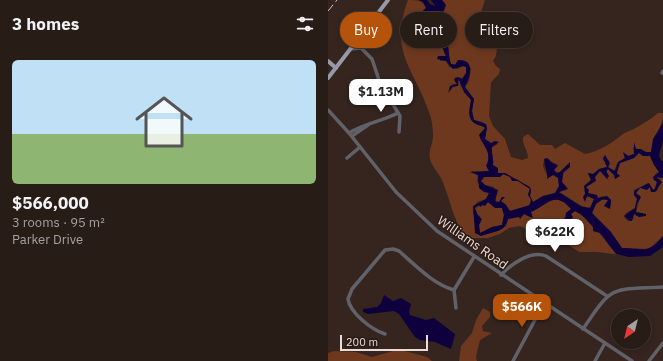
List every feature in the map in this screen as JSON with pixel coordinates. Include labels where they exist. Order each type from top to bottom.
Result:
[{"type":"main road","points":[[379,12],[388,0]]},
{"type":"main road","points":[[328,78],[352,49]]},
{"type":"main road","points":[[328,61],[336,68]]},
{"type":"street","points":[[352,49],[361,48],[372,59],[380,83],[401,120],[399,132]]},
{"type":"street","name":"Williams Road","points":[[328,110],[351,135],[405,201],[437,231],[474,258],[632,361]]},
{"type":"street","points":[[351,135],[363,125],[368,125],[398,113]]},
{"type":"street","points":[[347,158],[360,146]]},
{"type":"street","points":[[385,334],[375,329],[353,311],[348,299],[352,289],[385,250],[393,249],[399,251],[430,276],[454,290]]},
{"type":"street","points":[[501,275],[531,255],[539,254],[546,256],[607,296]]},
{"type":"street","points":[[456,308],[454,290],[474,258]]},
{"type":"street","points":[[583,330],[607,296],[622,289],[663,287]]},
{"type":"street","points":[[513,361],[544,303]]},
{"type":"street","points":[[595,361],[604,343]]},
{"type":"street","points":[[649,361],[663,343]]},
{"type":"shaded area","points":[[408,0],[419,1],[423,3],[426,8],[422,12],[405,12]]},
{"type":"shaded area","points":[[419,0],[427,0],[430,4],[435,6],[431,0],[442,0],[446,5],[443,12],[422,12],[426,8],[423,2]]},
{"type":"shaded area","points":[[442,0],[485,0],[481,12],[465,12],[465,48],[497,48],[496,56],[493,61],[500,69],[499,74],[491,82],[489,116],[493,126],[505,139],[511,157],[522,160],[528,158],[523,137],[528,134],[540,145],[552,145],[555,149],[565,143],[585,154],[590,153],[606,146],[624,133],[632,130],[658,113],[663,113],[663,118],[651,152],[646,152],[633,147],[634,154],[628,156],[623,153],[625,158],[617,164],[614,171],[608,167],[610,163],[603,158],[607,167],[599,169],[593,174],[588,174],[591,180],[585,185],[586,197],[591,197],[594,199],[592,206],[587,209],[559,192],[567,188],[562,182],[564,170],[568,169],[570,162],[557,173],[554,170],[558,166],[547,158],[544,160],[543,166],[547,175],[553,175],[558,178],[559,186],[555,193],[543,196],[533,202],[530,196],[530,189],[528,194],[531,201],[528,206],[509,211],[506,205],[501,201],[503,197],[500,202],[496,202],[494,187],[485,185],[481,181],[484,177],[500,177],[505,173],[498,173],[493,165],[492,147],[498,144],[491,143],[485,139],[486,133],[483,122],[474,120],[472,111],[474,99],[465,87],[469,81],[471,68],[451,64],[448,48],[457,48],[457,12],[440,12],[445,3]],"holes":[[[517,179],[528,188],[518,181],[513,181]]]},
{"type":"shaded area","points":[[402,48],[444,48],[446,56],[440,56],[440,61],[446,61],[449,67],[457,69],[463,66],[466,67],[466,73],[462,79],[460,77],[455,82],[457,84],[452,84],[450,92],[453,87],[459,85],[459,80],[462,88],[471,100],[469,113],[471,119],[476,124],[485,128],[480,134],[481,140],[488,148],[489,172],[471,171],[478,175],[477,182],[489,193],[486,199],[477,202],[473,212],[476,233],[481,236],[500,230],[506,226],[508,219],[512,217],[524,214],[531,218],[531,212],[551,201],[560,200],[571,209],[566,213],[561,228],[557,226],[555,229],[570,228],[567,223],[571,214],[575,211],[589,221],[610,247],[621,255],[597,252],[579,252],[564,242],[536,234],[520,226],[509,228],[500,234],[488,238],[471,238],[465,236],[455,216],[442,180],[431,162],[430,153],[433,136],[431,117]]},
{"type":"shaded area","points":[[449,48],[451,64],[455,65],[458,60],[464,60],[469,65],[470,74],[465,87],[474,99],[472,111],[474,120],[486,124],[487,128],[485,139],[491,143],[495,141],[499,142],[492,147],[493,165],[498,168],[498,173],[505,173],[530,187],[531,190],[530,196],[533,202],[543,196],[555,193],[559,186],[558,178],[553,175],[547,179],[544,159],[547,158],[552,163],[558,165],[554,170],[557,173],[570,162],[570,167],[563,173],[562,182],[568,189],[559,192],[580,206],[590,208],[594,199],[587,196],[585,202],[583,197],[585,194],[584,186],[591,180],[588,173],[593,174],[599,169],[607,167],[603,158],[605,155],[610,163],[608,167],[615,171],[618,162],[625,158],[623,152],[628,156],[634,154],[634,142],[636,149],[651,152],[653,139],[663,123],[663,140],[659,155],[661,161],[663,161],[663,178],[656,177],[662,182],[655,192],[651,192],[650,187],[647,190],[640,188],[636,193],[641,197],[637,204],[636,212],[646,214],[646,216],[639,217],[634,214],[632,221],[630,221],[624,216],[635,208],[637,199],[634,195],[634,191],[649,183],[653,190],[655,189],[657,182],[653,177],[659,172],[650,156],[643,156],[639,153],[634,158],[620,163],[617,173],[620,176],[615,179],[614,175],[608,169],[606,171],[609,176],[607,179],[600,171],[595,177],[596,181],[586,187],[589,190],[588,193],[597,195],[598,198],[607,196],[611,200],[610,209],[604,206],[608,200],[603,199],[596,204],[592,213],[611,232],[622,248],[649,248],[658,242],[663,236],[663,247],[650,256],[629,257],[616,254],[600,233],[593,231],[593,227],[581,214],[575,211],[571,214],[573,217],[567,223],[570,231],[565,229],[560,232],[555,229],[554,226],[556,224],[561,228],[566,217],[566,213],[571,209],[560,200],[546,203],[531,212],[533,218],[524,214],[520,219],[519,217],[508,219],[504,227],[498,231],[481,236],[475,233],[473,206],[486,199],[489,193],[484,192],[479,188],[478,175],[470,172],[489,171],[486,166],[488,161],[488,153],[479,135],[485,128],[476,124],[471,119],[469,113],[471,100],[464,92],[459,80],[458,86],[452,87],[448,93],[450,86],[457,84],[454,80],[455,78],[458,77],[462,79],[466,73],[466,67],[463,66],[453,69],[446,61],[437,59],[438,56],[446,56],[443,49]],"holes":[[[503,174],[510,177],[512,181],[518,181],[530,189],[528,195],[531,199],[530,205],[510,211],[501,201],[505,197],[502,197],[499,202],[495,201],[498,190],[485,185],[481,181],[484,177],[500,177]],[[488,202],[495,208],[502,208],[504,215],[502,225],[492,227],[480,233],[479,225],[482,219],[477,214],[475,208],[478,205],[481,207],[482,205],[485,206]]]},
{"type":"shaded area","points":[[639,153],[643,156],[650,156],[659,172],[655,174],[657,182],[654,190],[648,183],[634,190],[637,199],[635,208],[626,213],[624,217],[628,221],[633,219],[634,214],[637,216],[645,214],[636,212],[640,197],[636,193],[640,188],[650,187],[651,192],[657,191],[661,180],[656,177],[663,178],[663,236],[650,249],[622,248],[610,232],[592,213],[596,204],[601,200],[608,200],[611,207],[611,200],[603,196],[598,198],[588,193],[586,187],[596,180],[595,177],[600,171],[605,175],[608,169],[614,175],[615,179],[619,163],[634,158]]},
{"type":"shaded area","points":[[488,202],[495,208],[502,208],[504,215],[502,225],[492,227],[480,233],[479,225],[481,222],[475,208]]},
{"type":"shaded area","points":[[384,295],[393,301],[401,298],[411,304],[409,312],[410,315],[426,320],[434,318],[455,334],[451,349],[435,342],[420,340],[415,337],[399,314],[394,311],[368,314],[363,312],[363,309],[377,307],[381,303]]},
{"type":"shaded area","points":[[483,308],[490,312],[490,317],[482,326],[483,331],[492,333],[480,340],[476,357],[477,361],[459,361],[461,346],[472,333],[476,320]]},
{"type":"shaded area","points":[[401,350],[427,357],[432,361],[328,361],[328,353],[334,351],[356,352],[372,357]]},
{"type":"railway","points":[[328,11],[337,0]]}]
